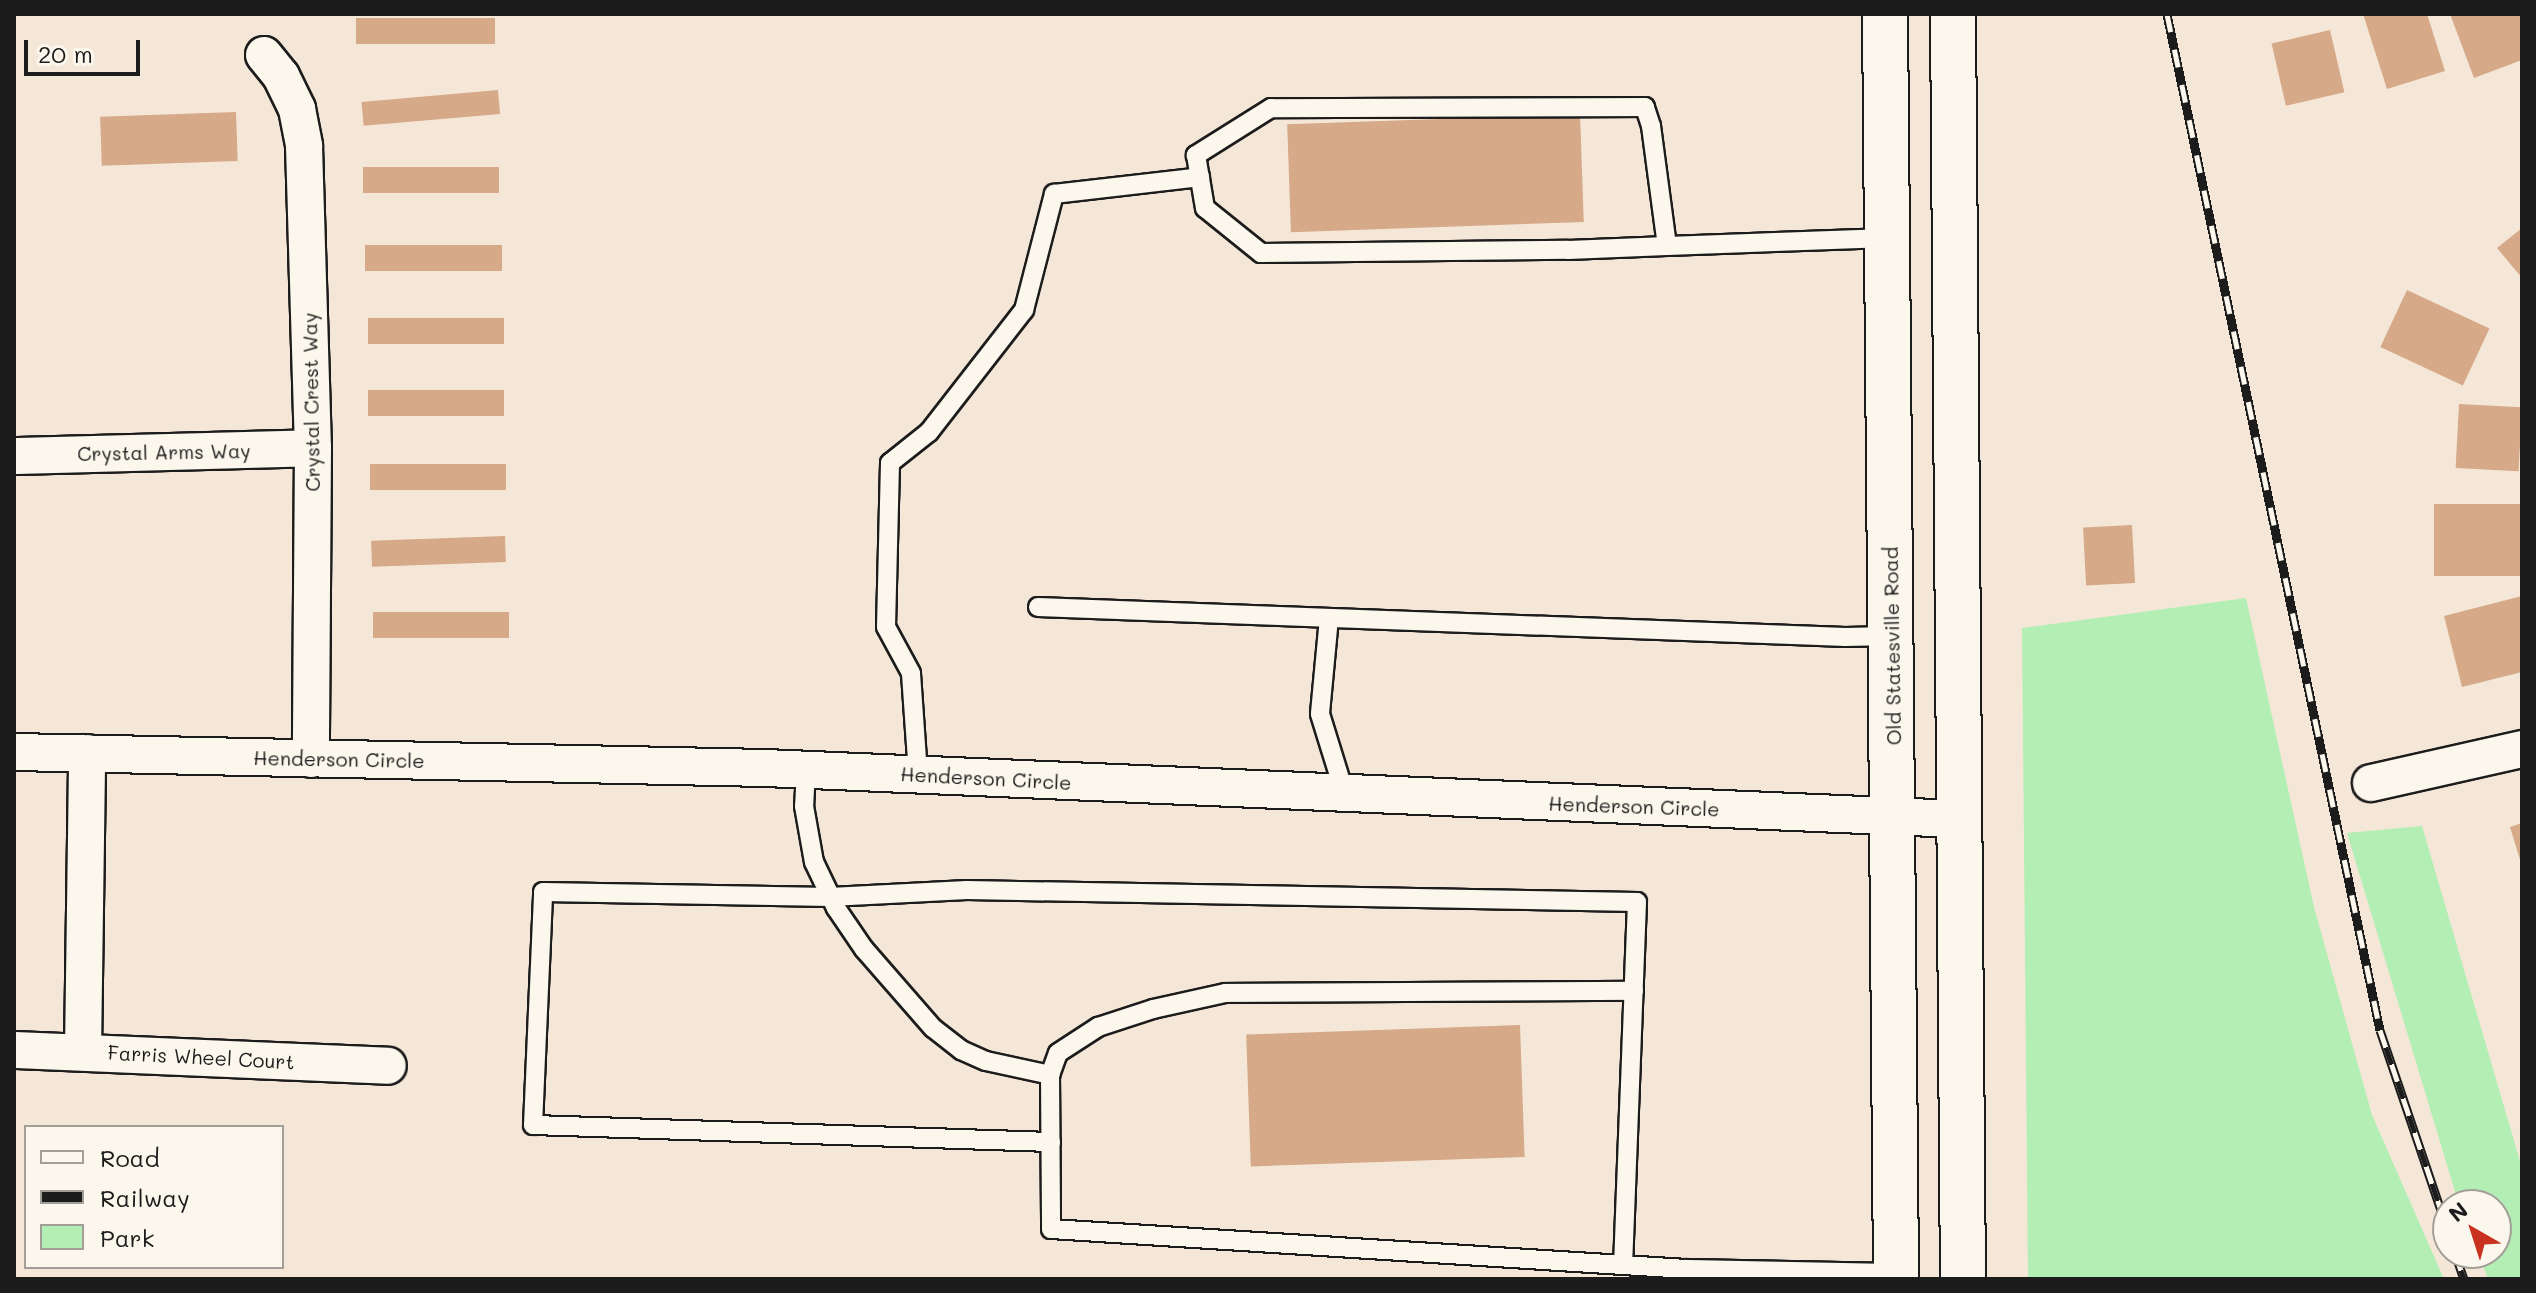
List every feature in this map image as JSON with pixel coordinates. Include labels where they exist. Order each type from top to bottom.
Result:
[{"type":"main road","name":"Old Statesville Road","points":[[1885,14],[1896,1276]]},
{"type":"main road","points":[[1953,14],[1963,1279]]},
{"type":"street","name":"Crystal Crest Way","points":[[264,55],[281,76],[297,109],[304,146],[313,448],[311,759]]},
{"type":"street","name":"Crystal Arms Way","points":[[14,456],[313,448]]},
{"type":"street","points":[[2371,783],[2522,749]]},
{"type":"street","name":"Henderson Circle","points":[[14,752],[806,770],[1958,819]]},
{"type":"street","points":[[83,1052],[87,753]]},
{"type":"street","name":"Farris Wheel Court","points":[[14,1050],[388,1066]]},
{"type":"lane","points":[[1667,246],[1651,126],[1645,107],[1271,108],[1196,155],[1205,208],[1261,253],[1667,246],[1888,238]]},
{"type":"lane","points":[[918,774],[911,673],[886,627],[890,463],[929,432],[1024,310],[1054,194],[1200,177]]},
{"type":"lane","points":[[1038,607],[1845,637],[1892,636]]},
{"type":"lane","points":[[1329,618],[1320,714],[1345,795]]},
{"type":"lane","points":[[806,770],[804,806],[814,862],[830,897],[864,949],[933,1028],[961,1050],[986,1061],[1050,1075]]},
{"type":"lane","points":[[1051,1142],[533,1125],[543,892],[830,897],[967,890],[1637,902],[1623,1265]]},
{"type":"lane","points":[[1634,991],[1225,993],[1153,1009],[1098,1027],[1058,1053],[1050,1075],[1051,1229],[1623,1265],[1896,1276]]},
{"type":"green space","points":[[2246,598],[2314,907],[2372,1115],[2432,1252],[2432,1269],[2440,1269],[2444,1279],[2028,1279],[2022,628]]},
{"type":"green space","points":[[2422,826],[2522,1168],[2522,1279],[2488,1279],[2484,1269],[2512,1269],[2512,1189],[2454,1189],[2347,833]]},
{"type":"building","points":[[2363,14],[2427,14],[2445,71],[2387,89]]},
{"type":"building","points":[[2450,14],[2522,14],[2522,60],[2474,78]]},
{"type":"building","points":[[356,18],[495,18],[495,44],[356,44]]},
{"type":"building","points":[[2330,30],[2344,92],[2286,106],[2272,43]]},
{"type":"building","points":[[498,90],[500,114],[364,126],[362,102]]},
{"type":"building","points":[[236,112],[238,161],[102,166],[100,117]]},
{"type":"building","points":[[1580,114],[1584,222],[1291,232],[1287,124]]},
{"type":"building","points":[[363,167],[499,167],[499,193],[363,193]]},
{"type":"building","points":[[2522,228],[2522,278],[2497,248]]},
{"type":"building","points":[[365,245],[502,245],[502,271],[365,271]]},
{"type":"building","points":[[2407,290],[2489,328],[2463,386],[2380,347]]},
{"type":"building","points":[[368,318],[504,318],[504,344],[368,344]]},
{"type":"building","points":[[368,390],[504,390],[504,416],[368,416]]},
{"type":"building","points":[[2459,404],[2522,407],[2519,471],[2456,468]]},
{"type":"building","points":[[370,464],[506,464],[506,490],[370,490]]},
{"type":"building","points":[[2434,504],[2522,504],[2522,576],[2434,576]]},
{"type":"building","points":[[2132,525],[2135,583],[2086,585],[2083,528]]},
{"type":"building","points":[[505,536],[506,562],[372,567],[371,541]]},
{"type":"building","points":[[2522,596],[2522,672],[2462,687],[2444,616]]},
{"type":"building","points":[[373,612],[509,612],[509,638],[373,638]]},
{"type":"building","points":[[2522,823],[2522,863],[2521,863],[2510,827]]},
{"type":"building","points":[[1520,1025],[1525,1157],[1251,1166],[1246,1035]]},
{"type":"railway","points":[[2167,14],[2380,1030],[2434,1189]]},
{"type":"railway","points":[[2461,1269],[2464,1279]]}]
